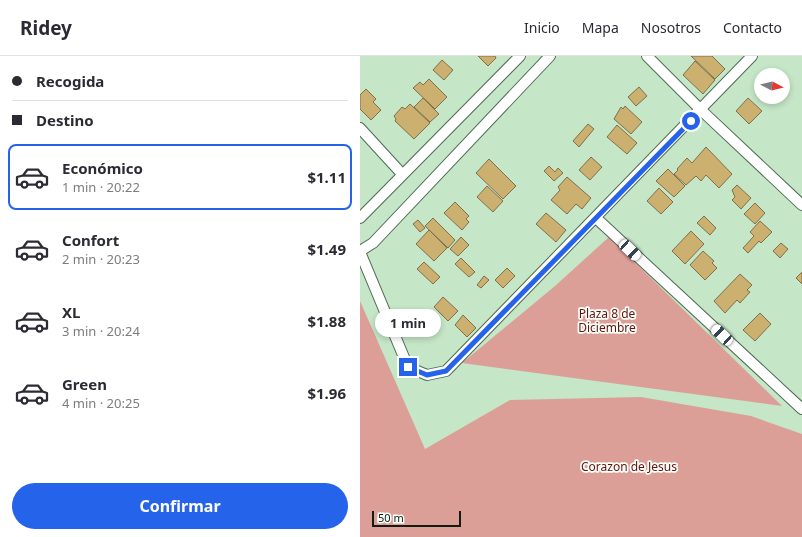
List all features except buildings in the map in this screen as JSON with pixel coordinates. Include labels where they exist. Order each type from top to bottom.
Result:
[{"type":"street","points":[[360,218],[520,56]]},
{"type":"street","points":[[550,56],[374,243],[360,251],[408,367],[427,375],[446,371],[752,56]]},
{"type":"street","points":[[647,56],[701,110],[802,206]]},
{"type":"street","points":[[360,128],[402,174]]},
{"type":"street","points":[[596,218],[802,409]]},
{"type":"green space","name":"Plaza 8 de Diciembre","points":[[609,237],[782,406],[462,363],[555,286]]},
{"type":"green space","name":"Corazon de Jesus","points":[[360,301],[425,449],[510,400],[641,397],[751,416],[802,434],[802,537],[360,537]]},
{"type":"route","points":[[408,367],[427,375],[446,371],[691,121]]}]
